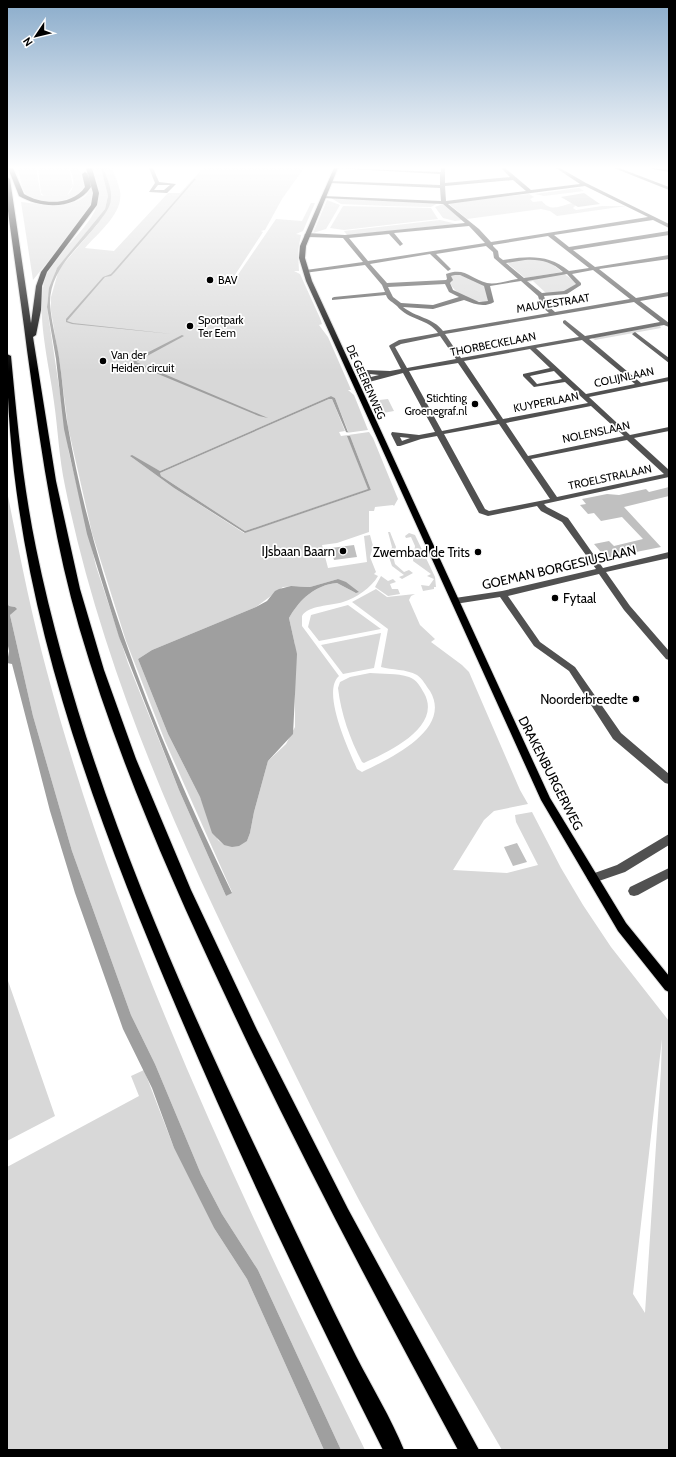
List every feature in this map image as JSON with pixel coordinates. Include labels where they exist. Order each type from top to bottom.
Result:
[{"type":"highway","points":[[15,236],[47,460],[68,562],[98,667],[132,764],[191,907],[304,1144],[469,1450]]},
{"type":"highway","points":[[30,343],[38,310],[40,286],[44,272],[71,236]]},
{"type":"highway","points":[[7,356],[20,487],[45,610],[70,700],[116,836],[170,976],[256,1169],[313,1288],[394,1450]]},
{"type":"main road","name":"DE GEERENWEG","points":[[307,236],[302,258],[306,272],[328,325],[455,601]]},
{"type":"main road","name":"DRAKENBURGERWEG","points":[[455,601],[546,800],[622,927],[669,986]]},
{"type":"street","points":[[326,236],[354,236]]},
{"type":"street","points":[[393,236],[400,244]]},
{"type":"street","points":[[481,236],[496,252],[496,257],[541,295],[544,306],[552,312]]},
{"type":"street","points":[[306,272],[544,236]]},
{"type":"street","points":[[551,236],[667,326]]},
{"type":"street","points":[[568,249],[650,236]]},
{"type":"street","points":[[345,237],[368,263],[386,289],[390,298],[399,305],[401,309],[418,320],[429,322],[441,334],[555,500]]},
{"type":"street","points":[[432,253],[451,271],[461,273],[487,285],[669,256]]},
{"type":"street","points":[[501,262],[539,258],[550,260],[567,272],[579,284],[577,287],[565,293],[541,295]]},
{"type":"street","points":[[451,271],[448,275],[450,280],[447,282],[450,291],[478,304],[491,302],[487,285]]},
{"type":"street","points":[[334,299],[386,289],[447,282]]},
{"type":"street","points":[[378,289],[386,289]]},
{"type":"street","name":"MAUVESTRAAT","points":[[392,346],[399,342],[552,312],[669,294]]},
{"type":"street","points":[[399,305],[434,307],[463,298]]},
{"type":"street","points":[[429,322],[434,307]]},
{"type":"street","points":[[565,322],[640,385]]},
{"type":"street","name":"THORBECKELAAN","points":[[537,352],[635,334],[667,326]]},
{"type":"street","name":"THORBECKELAAN","points":[[390,373],[583,338],[667,326]]},
{"type":"street","points":[[635,334],[669,361]]},
{"type":"street","name":"TROELSTRALAAN","points":[[392,346],[482,511],[488,514],[669,475]]},
{"type":"street","points":[[531,347],[669,475]]},
{"type":"street","points":[[555,369],[525,375],[536,386],[567,380]]},
{"type":"street","name":"COLIJNLAAN","points":[[584,396],[669,379]]},
{"type":"street","name":"KUYPERLAAN","points":[[419,437],[441,435],[594,405]]},
{"type":"street","name":"NOLENSLAAN","points":[[527,458],[669,429]]},
{"type":"street","points":[[539,503],[544,509],[565,520],[631,614],[669,657]]},
{"type":"street","name":"GOEMAN BORGESIUSLAAN","points":[[455,601],[502,594],[669,555]]},
{"type":"street","points":[[502,594],[537,644],[572,669],[617,736],[669,780]]},
{"type":"street","points":[[593,878],[621,869],[668,842]]},
{"type":"street","points":[[634,892],[669,874]]},
{"type":"shaded area","points":[[26,236],[69,236],[33,280]]},
{"type":"shaded area","points":[[76,236],[83,236],[56,270],[47,307],[69,453],[96,566],[128,663],[179,790],[226,896],[232,892],[165,741],[126,641],[92,533],[68,427],[51,311],[51,297],[59,269],[87,236],[96,236],[85,248],[114,251],[128,236],[260,236],[231,281],[235,279],[264,236],[301,236],[298,251],[299,271],[294,271],[300,274],[320,318],[322,324],[319,325],[328,337],[351,390],[348,390],[354,395],[368,430],[346,433],[348,431],[335,398],[331,396],[160,471],[130,456],[174,488],[244,533],[371,490],[350,436],[369,489],[245,531],[161,476],[160,473],[329,399],[332,399],[345,431],[339,432],[341,436],[369,432],[373,438],[398,499],[394,506],[375,507],[374,511],[369,511],[369,532],[337,543],[322,545],[328,568],[367,562],[364,536],[370,535],[373,546],[370,557],[376,572],[374,574],[378,576],[363,592],[353,598],[338,603],[320,606],[305,612],[302,616],[302,626],[339,676],[334,684],[333,695],[338,721],[357,769],[362,772],[401,751],[415,741],[426,730],[433,718],[435,705],[430,691],[417,675],[381,667],[388,629],[352,602],[376,589],[387,597],[415,594],[411,596],[409,600],[420,625],[435,639],[431,642],[469,672],[520,790],[528,804],[494,811],[484,820],[453,870],[507,873],[538,865],[516,822],[515,815],[532,812],[561,868],[583,905],[611,947],[669,1021],[669,1450],[502,1450],[411,1294],[335,1155],[235,953],[176,824],[148,758],[123,691],[101,624],[81,555],[65,486],[42,321],[43,289],[46,276],[51,266]],"holes":[[[338,579],[356,593],[337,583],[329,584],[315,590],[303,599],[289,618],[295,645],[295,727],[286,744],[268,761],[247,841],[224,845],[218,840],[200,797],[168,734],[138,659],[152,650],[256,607],[283,587],[310,587]],[[662,1039],[645,1313],[633,1294]]]},
{"type":"shaded area","points":[[83,236],[87,236],[60,269],[51,290],[50,303],[67,419],[80,487],[95,547],[113,606],[134,665],[156,724],[180,781],[232,893],[226,896],[179,790],[119,637],[87,534],[64,429],[56,359],[47,307],[49,288],[57,268]]},
{"type":"shaded area","points":[[144,236],[146,236],[111,276],[105,277],[67,321],[73,323],[172,334],[72,324],[66,322],[66,319],[103,277],[111,274]]},
{"type":"shaded area","points":[[533,258],[547,260],[562,272],[525,278],[506,262]]},
{"type":"shaded area","points":[[458,274],[485,285],[489,301],[484,302],[472,300],[457,292],[450,283],[452,282],[450,276]]},
{"type":"shaded area","points":[[564,274],[575,281],[576,285],[566,291],[547,294],[533,281],[528,282],[525,280]]},
{"type":"shaded area","points":[[660,326],[661,328],[595,340],[592,338]]},
{"type":"shaded area","points":[[182,335],[184,336],[136,362],[268,418],[259,416],[134,364],[133,360]]},
{"type":"shaded area","points":[[331,396],[335,398],[348,432],[346,432],[332,399],[329,399],[160,473],[161,476],[245,531],[368,489],[347,436],[350,436],[371,490],[245,533],[174,488],[130,456],[132,455],[160,471]]},
{"type":"shaded area","points":[[388,399],[394,411],[383,413],[384,416],[378,416],[371,401]]},
{"type":"shaded area","points":[[7,491],[30,605],[41,650],[76,773],[110,873],[147,971],[229,1165],[365,1450],[341,1450],[258,1270],[222,1214],[201,1174],[155,1064],[131,1015],[72,851],[33,716],[10,615],[15,607],[9,606],[7,603]]},
{"type":"shaded area","points":[[388,532],[390,532],[396,547],[393,556],[395,564],[404,572],[409,570],[413,573],[402,579],[399,577],[404,575],[392,566],[389,557],[392,547]]},
{"type":"shaded area","points":[[409,533],[415,535],[435,577],[436,587],[434,587],[434,589],[423,591],[421,585],[429,586],[434,579],[427,576],[431,574],[413,561],[415,546],[411,537],[406,538],[405,536]]},
{"type":"shaded area","points":[[381,576],[388,581],[393,579],[396,582],[390,584],[392,589],[398,589],[400,594],[388,596],[375,587]]},
{"type":"shaded area","points":[[338,579],[346,582],[359,592],[356,593],[337,583],[329,584],[315,590],[303,599],[289,618],[297,654],[293,734],[268,761],[247,841],[239,846],[232,847],[224,845],[212,833],[200,797],[168,734],[138,659],[152,650],[256,607],[267,601],[275,591],[279,589],[291,586],[310,587]]},
{"type":"shaded area","points":[[7,603],[9,606],[17,609],[10,615],[33,716],[72,851],[131,1015],[155,1064],[201,1174],[222,1214],[258,1270],[341,1450],[324,1450],[247,1279],[214,1228],[174,1148],[152,1088],[123,1029],[75,893],[50,811],[12,664],[7,663],[9,651],[7,641]]},
{"type":"shaded area","points":[[348,605],[381,629],[319,641],[308,627],[311,615]]},
{"type":"shaded area","points":[[381,633],[374,668],[343,674],[321,645]]},
{"type":"shaded area","points":[[370,673],[400,675],[412,678],[424,693],[428,705],[426,717],[420,727],[410,737],[399,745],[364,763],[362,762],[350,735],[341,707],[338,688],[340,682],[350,677]]},
{"type":"shaded area","points":[[7,978],[55,1116],[7,1141]]},
{"type":"shaded area","points":[[144,1070],[174,1148],[214,1228],[247,1279],[324,1450],[7,1450],[7,1167],[139,1096],[131,1076]]},
{"type":"building","points":[[669,487],[669,496],[624,507],[661,547],[606,558],[594,544],[609,541],[614,546],[643,539],[622,517],[601,521],[594,513],[588,514],[580,505],[586,504],[582,499],[607,494],[619,495],[646,489],[649,492]]},
{"type":"building","name":"IJsbaan Baarn","points":[[354,545],[357,557],[334,560],[331,548]]},
{"type":"building","points":[[517,843],[527,862],[513,866],[504,847]]},
{"type":"place","name":"BAV","points":[[210,280]]},
{"type":"place","name":"Sportpark Ter Eem","points":[[190,326]]},
{"type":"place","name":"Van der Heiden circuit","points":[[103,361]]},
{"type":"place","name":"Stichting Groenegraf.nl","points":[[475,404]]},
{"type":"place","name":"IJsbaan Baarn","points":[[343,551]]},
{"type":"place","name":"Zwembad de Trits","points":[[478,552]]},
{"type":"place","name":"Fytaal","points":[[555,598]]},
{"type":"place","name":"Noorderbreedte","points":[[636,699]]}]
